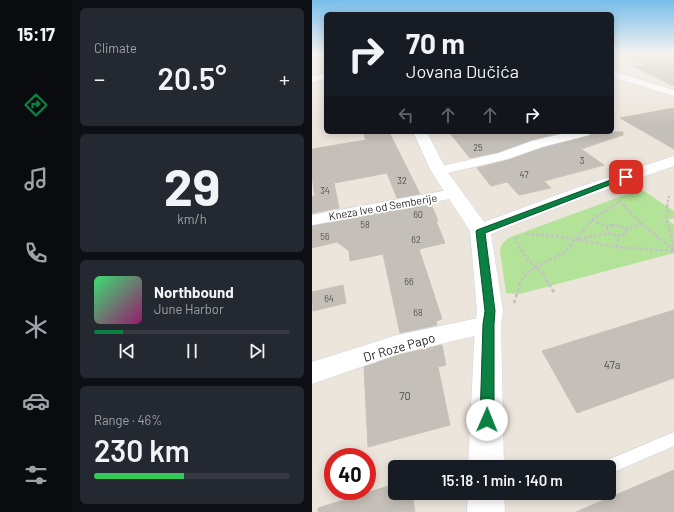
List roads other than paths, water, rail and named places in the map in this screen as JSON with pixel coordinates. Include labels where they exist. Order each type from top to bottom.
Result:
[{"type":"street","points":[[625,78],[674,93]]},
{"type":"street","name":"Kneza Ive od Semberije","points":[[421,134],[439,171],[480,231],[490,311],[488,324],[486,460]]},
{"type":"street","points":[[439,171],[503,156],[537,144],[577,134]]},
{"type":"street","points":[[480,231],[582,192],[674,161]]},
{"type":"street","name":"Kneza Ive od Semberije","points":[[312,220],[454,194]]},
{"type":"street","name":"Dr Roze Papo","points":[[312,373],[397,346],[488,324]]},
{"type":"street","points":[[486,500],[486,512]]},
{"type":"lane","points":[[616,464],[674,440]]}]
